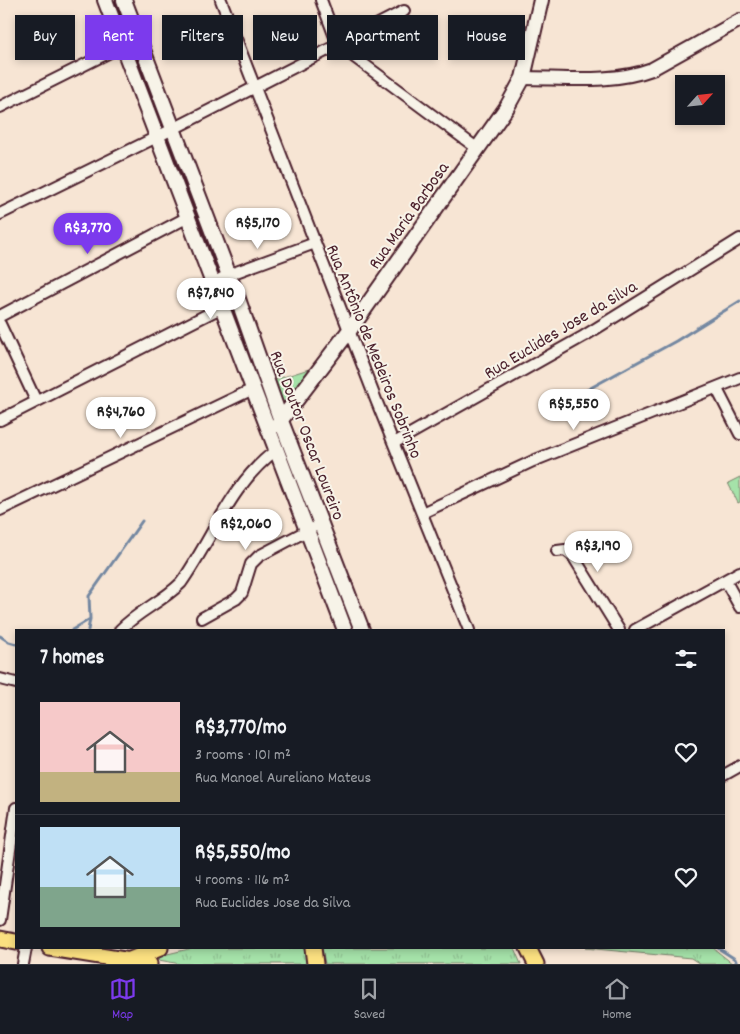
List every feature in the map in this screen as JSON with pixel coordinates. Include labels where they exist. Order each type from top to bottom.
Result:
[{"type":"main road","name":"Rua Doutor Oscar Loureiro","points":[[106,0],[112,15]]},
{"type":"main road","name":"Rua Doutor Oscar Loureiro","points":[[124,0],[130,15]]},
{"type":"main road","name":"Rua Maria Barbosa","points":[[269,433],[281,421],[349,331],[507,107],[523,78],[541,0]]},
{"type":"main road","name":"Rua Doutor Oscar Loureiro","points":[[128,60],[275,451],[345,629]]},
{"type":"main road","name":"Rua Doutor Oscar Loureiro","points":[[146,60],[238,299],[281,421],[362,629]]},
{"type":"main road","points":[[0,939],[15,942]]},
{"type":"main road","points":[[55,949],[110,961],[130,960],[149,964]]},
{"type":"main road","points":[[130,960],[158,949]]},
{"type":"main road","points":[[313,949],[315,964]]},
{"type":"main road","points":[[528,949],[536,964]]},
{"type":"street","name":"Rua Antônio de Medeiros Sobrinho","points":[[221,0],[349,331],[469,629]]},
{"type":"street","points":[[321,0],[327,16]]},
{"type":"street","points":[[396,15],[404,11]]},
{"type":"street","points":[[523,78],[611,78],[638,74],[740,20]]},
{"type":"street","points":[[0,214],[327,50]]},
{"type":"street","points":[[0,107],[95,60]]},
{"type":"street","points":[[358,60],[478,149]]},
{"type":"street","points":[[0,316],[188,217]]},
{"type":"street","name":"Rua Euclides Jose da Silva","points":[[394,443],[584,336],[740,239]]},
{"type":"street","points":[[213,283],[228,274],[315,243]]},
{"type":"street","points":[[0,420],[238,299]]},
{"type":"street","points":[[0,324],[36,401]]},
{"type":"street","points":[[422,513],[532,460],[717,389],[740,378]]},
{"type":"street","points":[[717,389],[740,434]]},
{"type":"street","points":[[0,510],[253,390]]},
{"type":"street","points":[[121,629],[132,618],[169,595],[181,583],[194,565],[238,489],[251,471],[275,451]]},
{"type":"street","points":[[202,618],[236,599],[242,593],[251,564],[259,556],[322,523]]},
{"type":"street","points":[[557,551],[565,550],[573,556],[618,629]]},
{"type":"street","points":[[637,629],[740,572]]},
{"type":"street","points":[[725,580],[740,607]]},
{"type":"street","points":[[0,679],[15,683]]},
{"type":"street","points":[[725,774],[740,766]]},
{"type":"street","points":[[0,920],[14,842],[15,825]]},
{"type":"street","points":[[23,964],[26,949]]},
{"type":"green space","points":[[117,3],[122,15],[116,15],[112,5]]},
{"type":"green space","points":[[134,60],[139,60],[162,122],[158,124]]},
{"type":"green space","points":[[169,142],[200,221],[196,223],[165,145]]},
{"type":"green space","points":[[205,234],[219,269],[214,271],[201,237]]},
{"type":"green space","points":[[231,302],[356,629],[350,629],[225,305]]},
{"type":"green space","points":[[312,368],[282,409],[271,381]]},
{"type":"green space","points":[[740,477],[740,502],[738,503],[728,483]]},
{"type":"green space","points":[[189,949],[304,949],[307,964],[180,964],[159,960],[159,956]]},
{"type":"green space","points":[[322,949],[514,949],[521,964],[325,964]]},
{"type":"green space","points":[[596,949],[714,949],[733,964],[700,964],[691,958]]},
{"type":"waterway","points":[[545,413],[676,341],[740,301]]},
{"type":"waterway","points":[[90,619],[89,596],[142,521]]},
{"type":"waterway","points":[[74,629],[90,619],[88,629]]},
{"type":"waterway","points":[[0,636],[15,644]]},
{"type":"waterway","points":[[720,949],[735,959],[737,964]]}]
